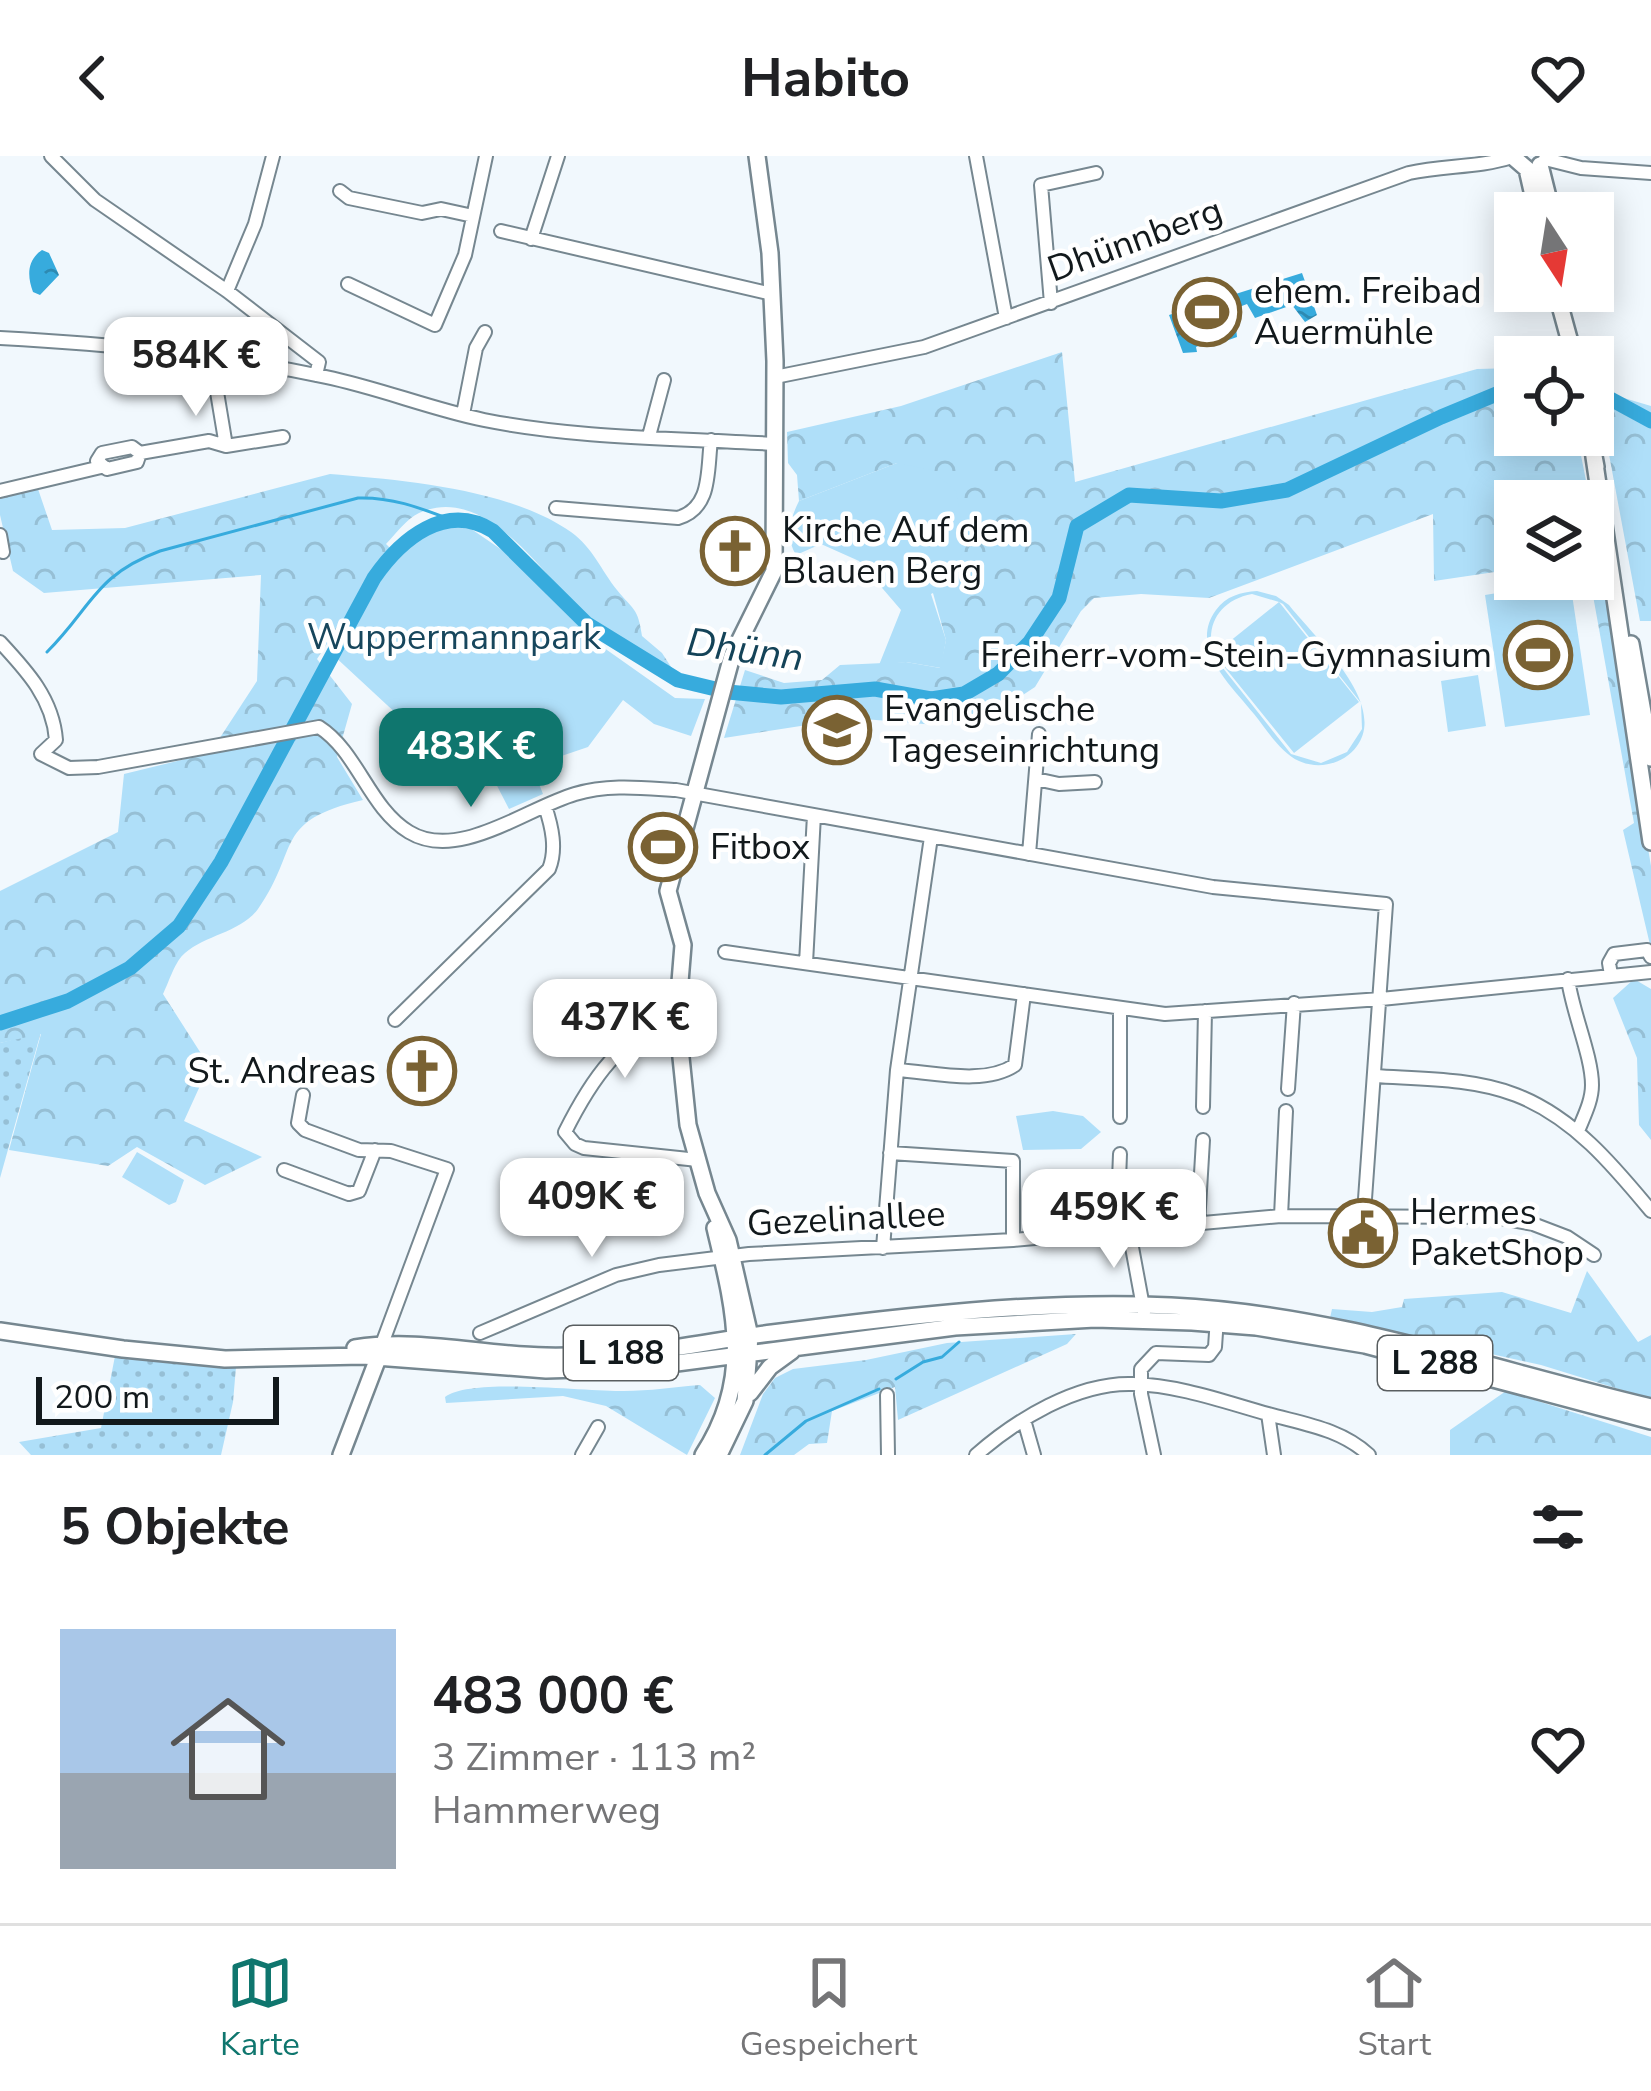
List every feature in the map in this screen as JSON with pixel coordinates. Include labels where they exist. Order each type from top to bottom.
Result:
[{"type":"main road","points":[[745,1400],[743,1336],[727,1256],[688,1125],[677,1019],[683,945],[669,898],[672,869],[732,656],[774,571],[776,377],[772,294],[755,156]]},
{"type":"main road","name":"Dhünnberg","points":[[1512,156],[1539,162]]},
{"type":"main road","points":[[1539,162],[1546,191]]},
{"type":"main road","points":[[1538,192],[1539,162]]},
{"type":"main road","points":[[1594,457],[1651,758]]},
{"type":"main road","points":[[1594,457],[1651,842]]},
{"type":"main road","name":"L 288","points":[[743,1336],[970,1312],[1218,1317],[1367,1332],[1651,1407]]},
{"type":"main road","name":"L 288","points":[[744,1355],[955,1328],[1144,1312]]},
{"type":"main road","name":"L 288","points":[[1218,1317],[1365,1345],[1651,1421]]},
{"type":"main road","points":[[0,1331],[225,1359],[381,1351]]},
{"type":"main road","name":"L 188","points":[[381,1351],[545,1356],[641,1352],[743,1336]]},
{"type":"main road","points":[[718,1455],[745,1400],[770,1367],[797,1348]]},
{"type":"main road","points":[[310,1356],[381,1351]]},
{"type":"main road","points":[[341,1455],[381,1351]]},
{"type":"main road","name":"L 188","points":[[381,1351],[409,1360],[546,1370],[610,1370],[744,1355]]},
{"type":"main road","points":[[703,1455],[730,1401],[744,1355]]},
{"type":"main road","points":[[341,1356],[362,1365],[370,1382]]},
{"type":"main road","points":[[370,1382],[394,1364],[409,1360]]},
{"type":"street","points":[[51,156],[95,200],[227,291],[319,362],[316,375]]},
{"type":"street","points":[[227,291],[255,224],[273,156]]},
{"type":"street","points":[[348,284],[435,325],[465,255],[486,156]]},
{"type":"street","points":[[531,238],[558,156]]},
{"type":"street","points":[[976,156],[1006,318]]},
{"type":"street","name":"Dhünnberg","points":[[776,377],[909,351],[1409,173],[1439,166],[1485,165],[1512,156]]},
{"type":"street","points":[[1546,191],[1552,176],[1567,161]]},
{"type":"street","name":"Dhünnberg","points":[[1539,162],[1567,161],[1647,175]]},
{"type":"street","points":[[1051,303],[1041,185],[1096,173]]},
{"type":"street","points":[[340,191],[349,198],[422,213],[441,209],[473,216]]},
{"type":"street","points":[[501,231],[772,294]]},
{"type":"street","points":[[463,414],[476,348],[485,332]]},
{"type":"street","points":[[0,338],[143,346],[212,356],[316,375],[463,414],[572,431],[776,444]]},
{"type":"street","points":[[212,356],[226,446]]},
{"type":"street","points":[[650,436],[664,380]]},
{"type":"street","points":[[0,491],[137,463],[140,454],[209,441],[226,446],[283,437]]},
{"type":"street","points":[[556,508],[678,518],[692,514],[704,498],[711,440]]},
{"type":"street","points":[[0,535],[3,552]]},
{"type":"street","points":[[0,642],[31,675],[53,716],[56,740],[41,754],[60,765],[98,767],[310,726],[331,734],[391,816],[424,839],[476,834],[574,794],[612,787],[693,791],[1213,887],[1386,904],[1364,1213]]},
{"type":"street","points":[[1029,854],[1039,734]]},
{"type":"street","points":[[1036,779],[1059,784],[1095,782]]},
{"type":"street","points":[[395,1020],[549,869],[553,837],[545,806]]},
{"type":"street","points":[[806,963],[814,815]]},
{"type":"street","points":[[883,1248],[897,1070],[931,837]]},
{"type":"street","points":[[1611,975],[1609,963],[1614,954],[1647,950],[1651,957]]},
{"type":"street","points":[[725,952],[1165,1014],[1381,999],[1651,972]]},
{"type":"street","points":[[1568,980],[1593,1080],[1591,1100],[1577,1131]]},
{"type":"street","points":[[897,1070],[991,1076],[1015,1065],[1024,994]]},
{"type":"street","points":[[1288,1089],[1294,1004]]},
{"type":"street","points":[[1120,1008],[1120,1117]]},
{"type":"street","points":[[1203,1107],[1205,1011]]},
{"type":"street","points":[[677,1019],[655,1024],[619,1049],[566,1132],[584,1148],[698,1160]]},
{"type":"street","points":[[1375,1076],[1446,1081],[1515,1094],[1577,1131],[1651,1211]]},
{"type":"street","points":[[303,1095],[298,1123],[305,1130],[359,1150],[447,1169],[381,1351]]},
{"type":"street","points":[[1281,1216],[1286,1111]]},
{"type":"street","points":[[1198,1224],[1203,1140]]},
{"type":"street","points":[[284,1170],[349,1194],[359,1191],[375,1150]]},
{"type":"street","points":[[890,1153],[1013,1161],[1012,1240]]},
{"type":"street","points":[[1120,1154],[1123,1232],[1144,1312]]},
{"type":"street","name":"Gezelinallee","points":[[480,1333],[635,1269],[727,1256],[1123,1232],[1281,1216],[1495,1217],[1533,1223],[1594,1255]]},
{"type":"street","points":[[1154,1455],[1141,1369],[1153,1354],[1212,1353],[1218,1317]]},
{"type":"street","points":[[976,1455],[1024,1420],[1079,1394],[1140,1384],[1340,1435],[1370,1455]]},
{"type":"street","points":[[887,1395],[888,1455]]},
{"type":"street","points":[[1268,1414],[1274,1455]]},
{"type":"street","points":[[1024,1420],[1034,1455]]},
{"type":"street","points":[[582,1455],[598,1427]]},
{"type":"green space","points":[[1062,352],[1075,482],[1477,369],[1494,369],[1494,456],[1581,456],[1586,480],[1494,480],[1494,572],[1434,581],[1433,514],[1209,598],[1141,594],[1094,598],[1081,611],[1035,687],[991,716],[936,725],[852,718],[724,738],[745,670],[784,683],[822,680],[840,665],[906,662],[940,668],[946,640],[897,463],[799,501],[797,475],[788,463],[787,432],[901,406]]},
{"type":"green space","points":[[1614,395],[1651,406],[1651,621],[1640,621],[1609,456],[1614,456]]},
{"type":"green space","points":[[897,463],[931,470],[956,491],[964,536],[957,581],[931,594],[946,640],[941,668],[906,662],[879,665],[901,610],[859,561],[821,544],[796,555],[791,542],[791,521],[799,501]]},
{"type":"green space","points":[[330,474],[455,489],[546,517],[585,545],[634,610],[642,636],[662,653],[675,673],[671,678],[601,633],[497,526],[472,512],[446,507],[415,515],[386,544],[390,548],[317,659],[352,704],[337,757],[363,800],[314,817],[301,828],[258,909],[242,923],[185,953],[163,994],[209,1066],[184,1121],[262,1157],[205,1185],[137,1147],[108,1166],[9,1150],[41,1034],[0,1043],[0,891],[118,832],[124,774],[210,753],[257,681],[261,575],[44,593],[13,571],[0,498],[38,489],[52,530],[125,528]]},
{"type":"green space","name":"Wuppermannpark","points":[[461,522],[518,561],[590,638],[675,698],[705,699],[691,736],[654,724],[623,700],[588,747],[532,766],[543,794],[509,809],[492,776],[469,781],[332,654],[378,574],[410,535]]},
{"type":"green space","points":[[1257,591],[1289,605],[1330,653],[1360,701],[1279,602],[1252,594],[1223,609],[1211,636],[1215,658],[1291,754],[1321,763],[1347,752],[1362,729],[1361,705],[1364,729],[1357,746],[1338,761],[1323,765],[1307,764],[1286,752],[1216,666],[1207,638],[1216,610],[1234,596]]},
{"type":"green space","name":"Freiherr-vom-Stein-Gymnasium","points":[[1494,594],[1494,600],[1573,600],[1590,715],[1505,727],[1485,595]]},
{"type":"green space","points":[[1594,600],[1607,600],[1651,866],[1651,949],[1623,830],[1634,823]]},
{"type":"green space","points":[[1279,602],[1359,702],[1294,753],[1214,654]]},
{"type":"green space","points":[[1478,675],[1486,726],[1448,732],[1441,681]]},
{"type":"green space","points":[[1634,979],[1651,989],[1651,1140],[1639,1125],[1637,1058],[1613,998]]},
{"type":"green space","points":[[41,1032],[0,1178],[0,1043]]},
{"type":"green space","points":[[1053,1111],[1083,1116],[1101,1132],[1081,1149],[1023,1150],[1016,1116]]},
{"type":"green space","points":[[137,1152],[184,1180],[176,1202],[169,1205],[122,1177]]},
{"type":"green space","points":[[1587,1271],[1638,1342],[1651,1335],[1651,1399],[1541,1365],[1330,1318],[1332,1309],[1372,1312],[1402,1307],[1404,1299],[1502,1292],[1571,1313]]},
{"type":"green space","points":[[1076,1334],[1067,1344],[898,1420],[895,1387],[832,1411],[827,1443],[809,1444],[794,1455],[740,1455],[763,1394],[775,1378],[793,1369],[947,1343]]},
{"type":"green space","points":[[115,1356],[236,1367],[221,1455],[31,1455],[19,1442],[101,1428]]},
{"type":"green space","points":[[700,1385],[715,1398],[687,1455],[606,1406],[563,1396],[446,1403],[445,1397],[479,1388],[624,1391]]},
{"type":"green space","points":[[1506,1391],[1651,1437],[1651,1455],[1450,1455],[1450,1430]]},
{"type":"water","points":[[42,250],[49,253],[59,275],[40,295],[33,292],[29,274],[33,259]]},
{"type":"water","name":"ehem. Freibad Auermühle","points":[[1302,273],[1317,315],[1305,322],[1292,305],[1255,318],[1247,304],[1234,309],[1237,337],[1223,342],[1219,336],[1196,347],[1197,352],[1183,353],[1169,315]]},
{"type":"waterway","name":"Dhünn","points":[[0,1023],[68,1001],[130,968],[179,926],[221,862],[374,578],[411,538],[442,522],[476,523],[493,531],[587,624],[678,680],[728,692],[781,697],[875,689],[931,699],[964,694],[998,674],[1030,642],[1059,598],[1077,526],[1129,495],[1221,501],[1287,490],[1494,395]]},
{"type":"waterway","name":"Dhünn","points":[[1614,401],[1651,421]]},
{"type":"waterway","points":[[47,652],[108,582],[160,551],[358,498],[393,501],[449,519]]},
{"type":"waterway","points":[[896,1379],[923,1362],[942,1357],[959,1342]]},
{"type":"waterway","points":[[765,1455],[806,1421],[879,1389]]},
{"type":"place","name":"ehem. Freibad Auermühle","points":[[1207,312]]},
{"type":"place","name":"Kirche Auf dem Blauen Berg","points":[[735,551]]},
{"type":"place","name":"Freiherr-vom-Stein-Gymnasium","points":[[1538,655]]},
{"type":"place","name":"Evangelische Tageseinrichtung","points":[[837,730]]},
{"type":"place","name":"Fitbox","points":[[663,847]]},
{"type":"place","name":"St. Andreas","points":[[422,1071]]},
{"type":"place","name":"Hermes PaketShop","points":[[1363,1233]]}]
